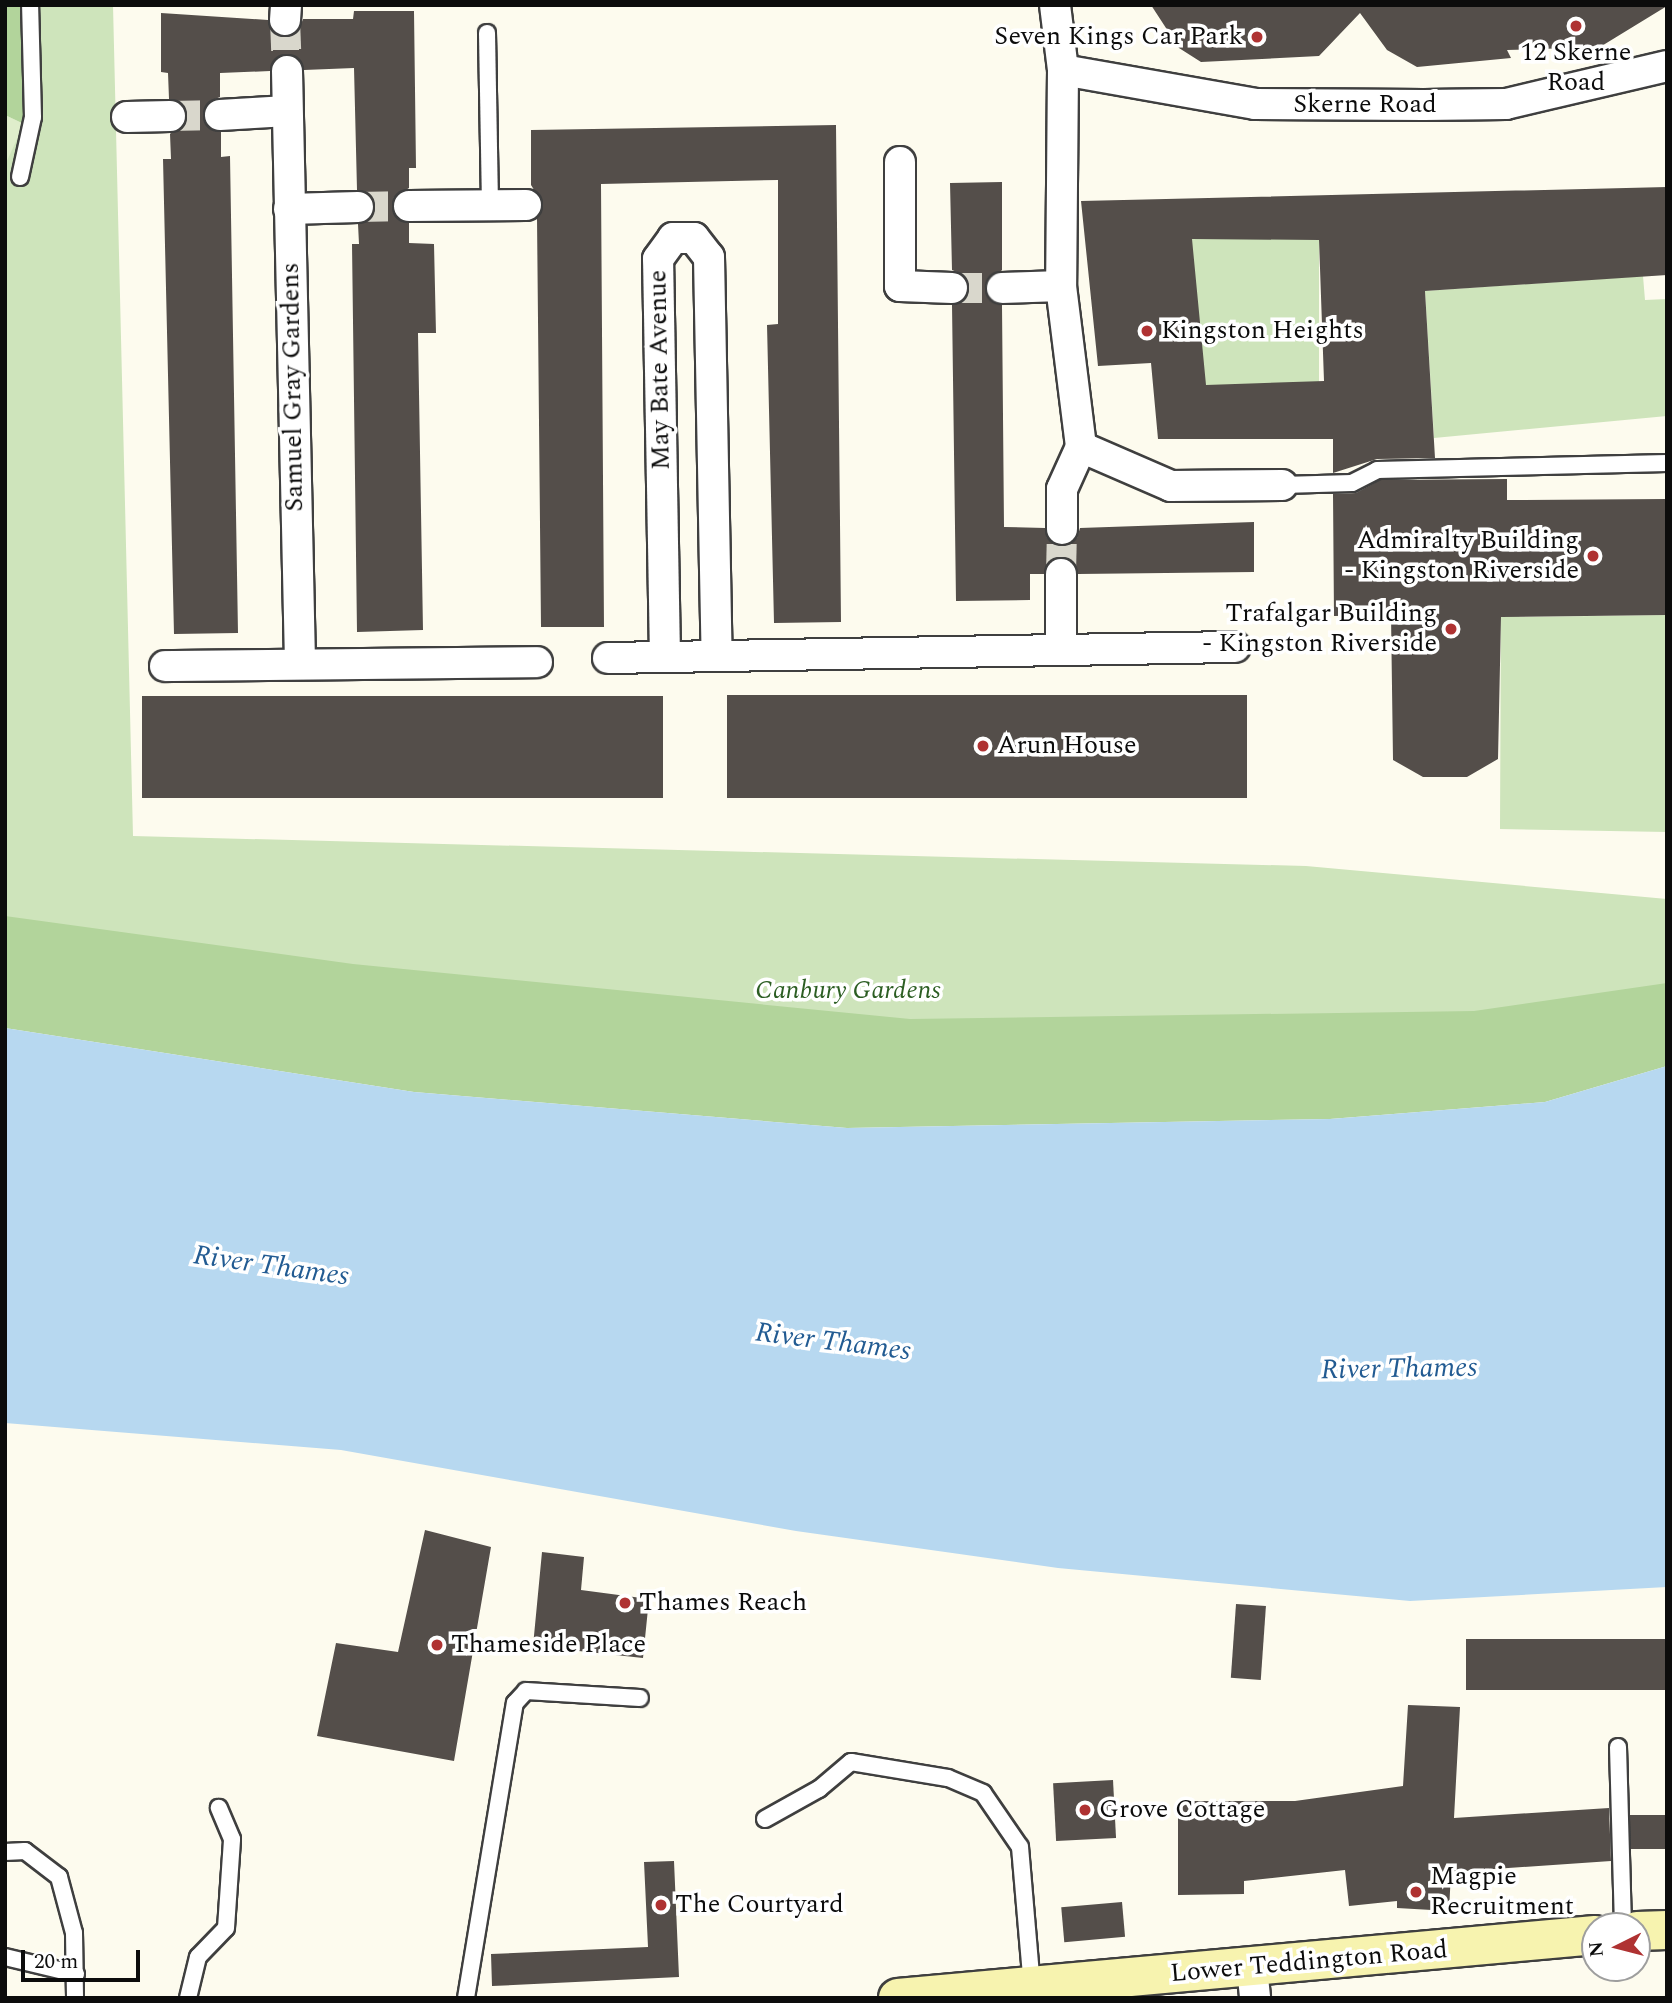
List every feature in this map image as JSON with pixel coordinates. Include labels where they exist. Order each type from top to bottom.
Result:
[{"type":"street","points":[[1055,5],[1063,70],[1061,286],[1081,447],[1062,489],[1062,528]]},
{"type":"street","name":"Skerne Road","points":[[1063,70],[1255,104],[1424,105],[1506,104],[1667,66]]},
{"type":"street","name":"Samuel Gray Gardens","points":[[286,71],[300,664]]},
{"type":"street","points":[[220,115],[288,111]]},
{"type":"street","points":[[127,117],[170,116]]},
{"type":"street","points":[[900,162],[900,286],[952,288]]},
{"type":"street","points":[[409,206],[490,203],[526,205]]},
{"type":"street","points":[[289,209],[358,207]]},
{"type":"street","name":"May Bate Avenue","points":[[665,657],[658,259],[673,238],[694,238],[709,257],[717,656]]},
{"type":"street","points":[[1002,288],[1061,286]]},
{"type":"street","points":[[1081,447],[1171,486],[1282,485]]},
{"type":"street","points":[[1061,574],[1061,649]]},
{"type":"street","points":[[608,658],[1235,647]]},
{"type":"street","points":[[165,666],[537,662]]},
{"type":"street","name":"Lower Teddington Road","points":[[922,1997],[1032,1987],[1254,1983],[1581,1937]]},
{"type":"lane","points":[[20,177],[33,117],[30,5]]},
{"type":"lane","points":[[487,33],[490,203]]},
{"type":"lane","points":[[1282,485],[1352,483],[1377,470],[1667,463]]},
{"type":"lane","points":[[466,1998],[515,1703],[526,1691],[640,1698]]},
{"type":"lane","points":[[1618,1747],[1623,1912]]},
{"type":"lane","points":[[765,1819],[851,1762],[948,1778],[983,1793],[1020,1847],[1032,1987]]},
{"type":"lane","points":[[188,1998],[198,1957],[226,1928],[232,1839],[219,1808]]},
{"type":"lane","points":[[5,1852],[25,1851],[59,1877],[74,1933],[75,1998]]},
{"type":"lane","points":[[5,1956],[76,1974]]},
{"type":"green space","name":"Canbury Gardens","points":[[5,5],[113,5],[133,836],[1306,866],[1667,899],[1667,1066],[5,1028]]},
{"type":"green space","points":[[5,5],[26,5],[33,117],[24,124],[5,115]]},
{"type":"green space","points":[[5,115],[24,124],[5,165]]},
{"type":"green space","points":[[1192,239],[1319,239],[1319,386],[1192,386]]},
{"type":"green space","points":[[1643,276],[1645,300],[1667,299],[1667,416],[1434,438],[1425,291]]},
{"type":"green space","points":[[1501,600],[1520,617],[1667,615],[1667,832],[1500,829]]},
{"type":"green space","points":[[5,916],[353,964],[910,1019],[1474,1011],[1667,983],[1667,1066],[1545,1102],[1330,1119],[847,1128],[414,1092],[5,1028]]},
{"type":"water","name":"River Thames","points":[[5,1028],[414,1092],[847,1128],[1330,1119],[1545,1102],[1667,1066],[1667,1587],[1410,1601],[1058,1568],[796,1531],[341,1450],[5,1423]]},
{"type":"building","name":"Seven Kings Car Park","points":[[1151,5],[1667,6],[1600,47],[1507,50],[1511,58],[1417,67],[1387,50],[1360,13],[1319,56],[1201,62],[1179,48]]},
{"type":"building","points":[[354,11],[414,11],[416,168],[409,168],[409,188],[394,197],[392,207],[409,223],[409,243],[434,244],[436,333],[418,333],[423,630],[357,632],[352,244],[359,244],[358,224],[373,216],[375,206],[357,190],[354,68],[304,70],[286,54],[270,71],[220,73],[220,97],[210,101],[203,115],[221,132],[221,157],[230,156],[238,633],[174,634],[163,159],[171,159],[170,134],[187,116],[185,106],[169,99],[168,73],[161,72],[161,13],[268,20],[285,37],[299,30],[303,19],[353,19]]},
{"type":"building","points":[[836,125],[841,622],[774,623],[767,325],[778,324],[778,180],[601,184],[604,627],[541,627],[537,218],[543,204],[531,185],[531,130]]},
{"type":"building","points":[[1002,182],[1002,270],[985,288],[1002,305],[1004,527],[1045,528],[1047,538],[1063,546],[1077,538],[1080,528],[1254,522],[1254,572],[1078,574],[1060,557],[1044,574],[1030,574],[1030,600],[956,601],[952,305],[969,288],[962,274],[952,270],[950,183]]},
{"type":"building","name":"Kingston Heights","points":[[1667,187],[1667,275],[1425,291],[1435,458],[1377,459],[1333,473],[1333,439],[1158,439],[1151,363],[1098,366],[1081,201]],"holes":[[[1192,239],[1319,240],[1324,381],[1206,385]]]},
{"type":"building","name":"Trafalgar Building - Kingston Riverside","points":[[1507,479],[1507,500],[1667,499],[1667,615],[1501,617],[1498,759],[1467,777],[1423,777],[1393,760],[1391,615],[1334,616],[1333,494],[1356,493],[1380,480]]},
{"type":"building","points":[[727,695],[1247,695],[1247,798],[727,798]]},
{"type":"building","points":[[142,696],[663,696],[663,798],[142,798]]},
{"type":"building","name":"Thameside Place","points":[[425,1530],[491,1547],[454,1761],[317,1736],[336,1643],[398,1652]]},
{"type":"building","name":"Thames Reach","points":[[542,1552],[584,1557],[581,1590],[649,1599],[643,1658],[533,1646]]},
{"type":"building","points":[[1236,1604],[1266,1606],[1261,1680],[1231,1678]]},
{"type":"building","points":[[1466,1639],[1667,1639],[1667,1690],[1466,1690]]},
{"type":"building","points":[[1408,1705],[1460,1707],[1454,1818],[1609,1808],[1611,1861],[1451,1872],[1449,1911],[1397,1908],[1397,1901],[1349,1906],[1345,1870],[1244,1881],[1244,1894],[1178,1895],[1178,1801],[1295,1801],[1403,1786]]},
{"type":"building","name":"Grove Cottage","points":[[1113,1780],[1116,1838],[1056,1841],[1053,1783]]},
{"type":"building","points":[[1630,1815],[1667,1815],[1667,1849],[1630,1849]]},
{"type":"building","name":"The Courtyard","points":[[674,1861],[679,1977],[492,1986],[491,1954],[648,1947],[644,1862]]},
{"type":"building","points":[[1122,1902],[1125,1937],[1064,1942],[1061,1907]]},
{"type":"tunnel","points":[[285,20],[287,71]]},
{"type":"tunnel","points":[[170,116],[220,115]]},
{"type":"tunnel","points":[[358,207],[409,206]]},
{"type":"tunnel","points":[[952,288],[1002,288]]},
{"type":"tunnel","points":[[1061,574],[1062,529]]},
{"type":"place","name":"12 Skerne Road","points":[[1576,26]]},
{"type":"place","name":"Seven Kings Car Park","points":[[1257,37]]},
{"type":"place","name":"Kingston Heights","points":[[1147,331]]},
{"type":"place","name":"Admiralty Building - Kingston Riverside","points":[[1593,556]]},
{"type":"place","name":"Trafalgar Building - Kingston Riverside","points":[[1451,629]]},
{"type":"place","name":"Arun House","points":[[983,746]]},
{"type":"place","name":"Thames Reach","points":[[625,1603]]},
{"type":"place","name":"Thameside Place","points":[[437,1645]]},
{"type":"place","name":"Grove Cottage","points":[[1085,1810]]},
{"type":"place","name":"Magpie Recruitment","points":[[1416,1892]]},
{"type":"place","name":"The Courtyard","points":[[661,1905]]}]
